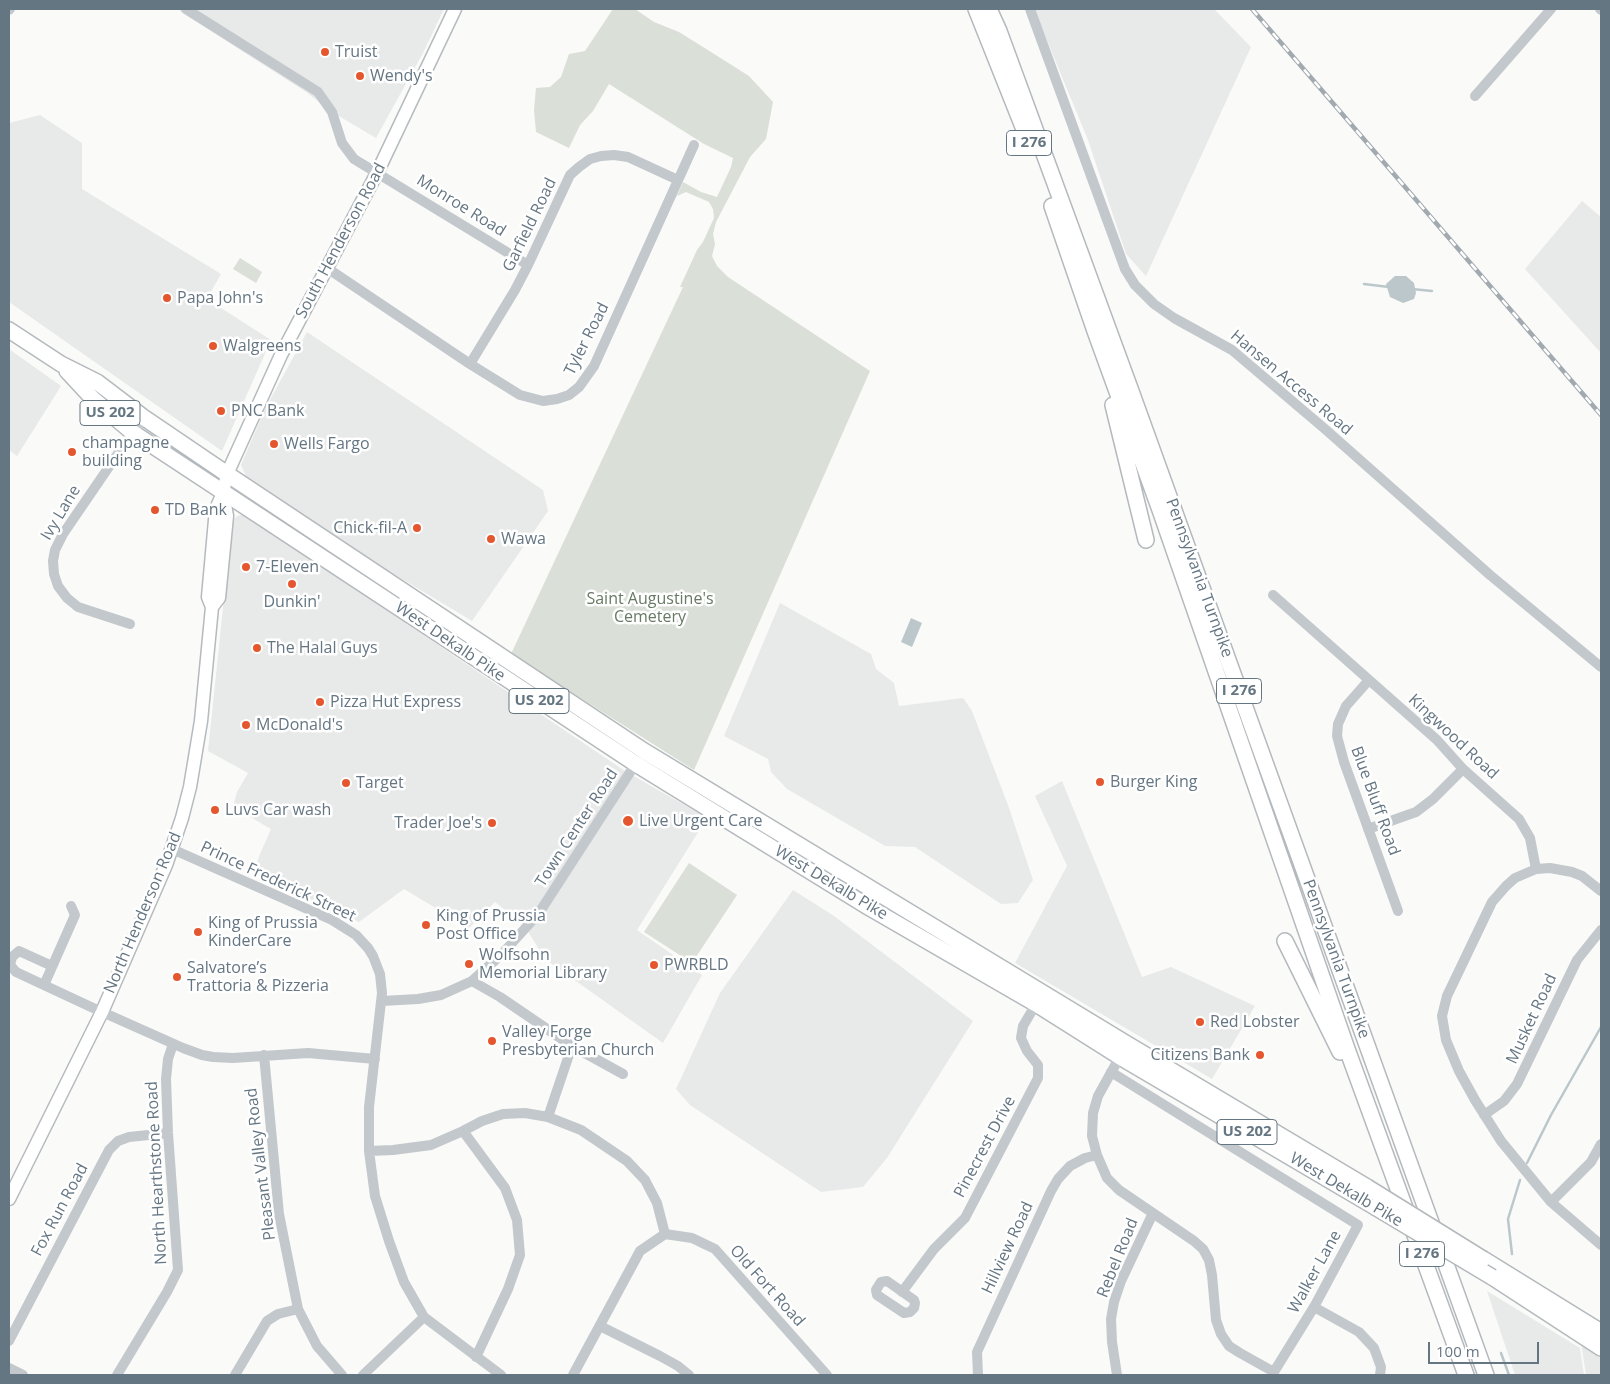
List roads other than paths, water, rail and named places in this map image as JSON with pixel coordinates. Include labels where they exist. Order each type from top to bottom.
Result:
[{"type":"highway","name":"Pennsylvania Turnpike","points":[[976,9],[1042,177],[1377,1134],[1466,1375]]},
{"type":"highway","name":"Pennsylvania Turnpike","points":[[989,9],[999,31],[1135,401],[1486,1375]]},
{"type":"highway","name":"West Dekalb Pike","points":[[9,330],[60,364],[97,382],[227,474],[644,751],[1375,1207],[1492,1276],[1601,1348]]},
{"type":"highway","points":[[1095,331],[1146,540]]},
{"type":"highway","name":"West Dekalb Pike","points":[[60,364],[93,399],[132,432],[636,764],[870,908],[1036,1004],[1123,1050],[1367,1187],[1601,1332]]},
{"type":"highway","points":[[399,608],[444,629],[458,628]]},
{"type":"highway","points":[[442,637],[452,638],[489,649]]},
{"type":"highway","points":[[1285,942],[1338,1048],[1377,1134]]},
{"type":"main road","name":"South Henderson Road","points":[[227,474],[281,355],[377,172],[455,9]]},
{"type":"main road","name":"North Henderson Road","points":[[9,1199],[102,1012],[172,850],[190,787],[196,755],[204,696],[212,608],[208,597],[216,509],[223,493],[227,474]]},
{"type":"street","name":"Monroe Road","points":[[186,9],[318,92],[332,112],[342,143],[354,160],[377,172],[528,265]]},
{"type":"street","name":"Hansen Access Road","points":[[1030,9],[1125,269],[1135,285],[1154,304],[1174,318],[1232,350],[1490,575],[1601,667]]},
{"type":"street","points":[[1476,96],[1551,9]]},
{"type":"street","name":"Tyler Road","points":[[327,268],[470,364],[520,395],[543,401],[569,395],[579,387],[594,366],[694,145]]},
{"type":"street","name":"Garfield Road","points":[[470,364],[515,290],[570,175],[579,166],[590,159],[614,155],[628,157],[678,180]]},
{"type":"street","name":"Ivy Lane","points":[[130,624],[78,607],[67,598],[58,586],[52,561],[54,550],[63,534],[143,416]]},
{"type":"street","name":"Kingwood Road","points":[[1273,594],[1437,740],[1463,769],[1519,819],[1530,838],[1536,869]]},
{"type":"street","name":"Blue Bluff Road","points":[[1369,680],[1346,706],[1338,724],[1338,736],[1344,762],[1398,911]]},
{"type":"street","name":"Town Center Road","points":[[382,1001],[436,997],[457,989],[472,981],[502,954],[539,913],[644,751]]},
{"type":"street","points":[[1368,829],[1416,812],[1433,799],[1463,769]]},
{"type":"street","name":"Prince Frederick Street","points":[[172,850],[332,920],[349,930],[362,941],[373,956],[380,974],[382,1001],[369,1107],[369,1151],[375,1196],[404,1282],[424,1317],[501,1375]]},
{"type":"street","points":[[1601,891],[1582,876],[1550,868],[1536,869],[1515,878],[1492,902],[1447,996],[1442,1016],[1452,1055],[1467,1088],[1501,1141],[1551,1202],[1601,1245]]},
{"type":"street","points":[[44,985],[75,915],[71,906]]},
{"type":"street","name":"Musket Road","points":[[1484,1115],[1504,1101],[1517,1084],[1577,960],[1601,930]]},
{"type":"street","points":[[52,966],[19,951],[12,957],[10,965],[16,972],[193,1052],[213,1057],[233,1058],[308,1053],[374,1059]]},
{"type":"street","points":[[472,981],[500,997],[572,1046],[623,1074]]},
{"type":"street","name":"Pinecrest Drive","points":[[902,1292],[934,1249],[964,1218],[1038,1078],[1038,1065],[1027,1051],[1021,1038],[1023,1026],[1036,1004]]},
{"type":"street","name":"North Hearthstone Road","points":[[117,1375],[167,1292],[178,1270],[166,1079],[168,1059],[173,1044]]},
{"type":"street","points":[[548,1117],[572,1046]]},
{"type":"street","points":[[1123,1050],[1098,1096],[1093,1113],[1092,1136],[1097,1155],[1107,1178],[1119,1190],[1203,1249],[1209,1260],[1216,1320],[1221,1334],[1229,1346],[1273,1374]]},
{"type":"street","name":"Pleasant Valley Road","points":[[264,1055],[279,1214],[298,1310],[317,1346],[342,1375]]},
{"type":"street","name":"Walker Lane","points":[[1111,1072],[1358,1225],[1314,1307],[1273,1374]]},
{"type":"street","points":[[369,1151],[431,1145],[482,1121],[503,1114],[525,1113],[548,1117],[581,1130],[627,1162],[645,1180],[657,1203],[665,1234],[640,1251],[573,1375]]},
{"type":"street","points":[[463,1131],[505,1188],[517,1220],[520,1255],[508,1289],[476,1358]]},
{"type":"street","name":"Fox Run Road","points":[[9,1340],[108,1150],[118,1142],[129,1137],[168,1133]]},
{"type":"street","points":[[1551,1202],[1591,1162],[1601,1144]]},
{"type":"street","name":"Hillview Road","points":[[978,1375],[977,1352],[1051,1191],[1058,1179],[1070,1166],[1085,1158],[1097,1155]]},
{"type":"street","name":"Rebel Road","points":[[1117,1375],[1111,1320],[1114,1302],[1153,1213]]},
{"type":"street","name":"Old Fort Road","points":[[665,1234],[692,1238],[715,1249],[827,1375]]},
{"type":"street","points":[[1314,1307],[1359,1332],[1374,1348],[1381,1367],[1380,1375]]},
{"type":"street","points":[[234,1375],[267,1321],[278,1314],[298,1310]]},
{"type":"street","points":[[364,1375],[424,1317]]},
{"type":"street","points":[[600,1326],[678,1366],[688,1375]]},
{"type":"street","points":[[9,1368],[23,1375]]},
{"type":"waterway","points":[[1364,284],[1389,287]]},
{"type":"waterway","points":[[1412,289],[1432,291]]},
{"type":"waterway","points":[[1527,1163],[1551,1115],[1601,1027]]},
{"type":"waterway","points":[[1512,1254],[1508,1219],[1520,1180]]},
{"type":"waterway","points":[[1501,1353],[1509,1375]]},
{"type":"railway","points":[[1252,9],[1601,415]]},
{"type":"place","name":"Truist","points":[[325,52]]},
{"type":"place","name":"Wendy's","points":[[360,76]]},
{"type":"place","name":"Papa John's","points":[[167,298]]},
{"type":"place","name":"Walgreens","points":[[213,346]]},
{"type":"place","name":"PNC Bank","points":[[221,411]]},
{"type":"place","name":"Wells Fargo","points":[[274,444]]},
{"type":"place","name":"champagne building","points":[[72,452]]},
{"type":"place","name":"TD Bank","points":[[155,510]]},
{"type":"place","name":"Chick-fil-A","points":[[417,528]]},
{"type":"place","name":"Wawa","points":[[491,539]]},
{"type":"place","name":"7-Eleven","points":[[246,567]]},
{"type":"place","name":"Dunkin'","points":[[292,584]]},
{"type":"place","name":"The Halal Guys","points":[[257,648]]},
{"type":"place","name":"Pizza Hut Express","points":[[320,702]]},
{"type":"place","name":"McDonald's","points":[[246,725]]},
{"type":"place","name":"Burger King","points":[[1100,782]]},
{"type":"place","name":"Target","points":[[346,783]]},
{"type":"place","name":"Luvs Car wash","points":[[215,810]]},
{"type":"place","name":"Live Urgent Care","points":[[628,821]]},
{"type":"place","name":"Trader Joe's","points":[[492,823]]},
{"type":"place","name":"King of Prussia Post Office","points":[[426,925]]},
{"type":"place","name":"King of Prussia KinderCare","points":[[198,932]]},
{"type":"place","name":"Wolfsohn Memorial Library","points":[[469,964]]},
{"type":"place","name":"PWRBLD","points":[[654,965]]},
{"type":"place","name":"Salvatore’s Trattoria & Pizzeria","points":[[177,977]]},
{"type":"place","name":"Red Lobster","points":[[1200,1022]]},
{"type":"place","name":"Valley Forge Presbyterian Church","points":[[492,1041]]},
{"type":"place","name":"Citizens Bank","points":[[1260,1055]]},
{"type":"park label","name":"Saint Augustine's Cemetery","points":[[650,608]]}]
